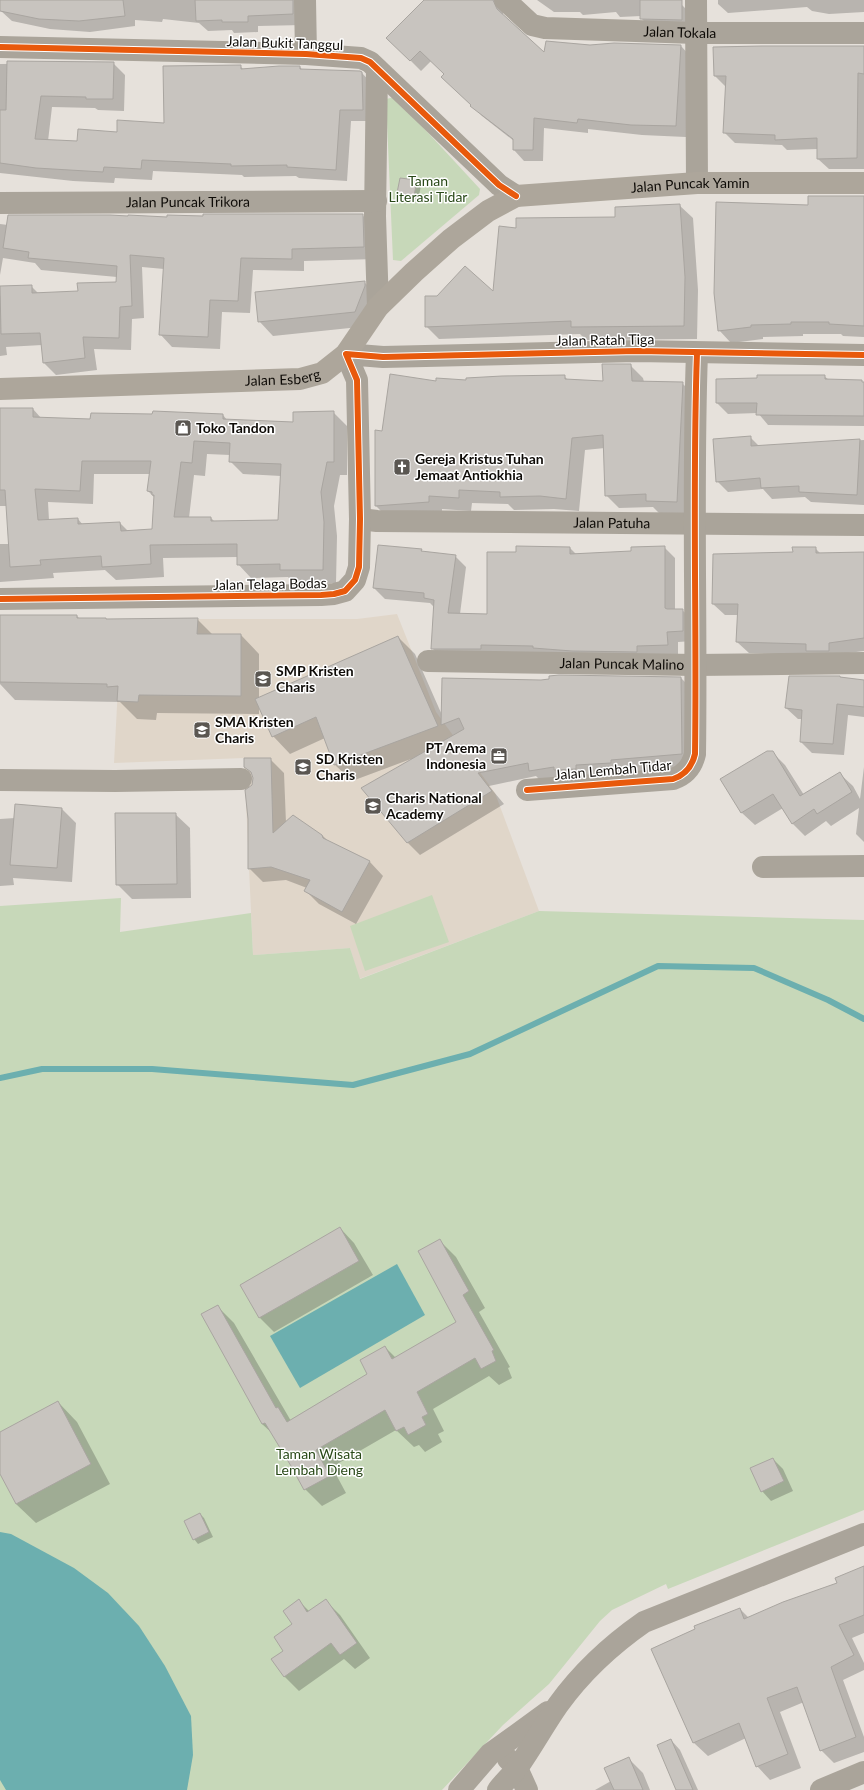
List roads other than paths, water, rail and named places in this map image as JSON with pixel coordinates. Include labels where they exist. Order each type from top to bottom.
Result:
[{"type":"main road","name":"Jalan Puncak Yamin","points":[[516,196],[697,183],[864,183]]},
{"type":"main road","name":"Jalan Esberg","points":[[0,389],[300,379],[322,373],[346,354],[378,307],[451,239],[488,211],[516,196]]},
{"type":"street","points":[[305,0],[306,54]]},
{"type":"street","name":"Jalan Tokala","points":[[505,0],[532,25],[545,28],[696,33],[864,32]]},
{"type":"street","points":[[696,0],[697,183]]},
{"type":"street","name":"Jalan Bukit Tanggul","points":[[0,47],[306,54],[361,58],[370,62],[482,170],[499,185],[516,196]]},
{"type":"street","points":[[377,69],[376,201],[378,307]]},
{"type":"street","name":"Jalan Puncak Trikora","points":[[0,204],[376,201]]},
{"type":"street","name":"Jalan Ratah Tiga","points":[[346,354],[382,356],[637,351],[864,355]]},
{"type":"street","name":"Jalan Lembah Tidar","points":[[527,790],[673,779],[680,777],[688,771],[693,762],[696,754],[694,429],[698,353]]},
{"type":"street","name":"Jalan Telaga Bodas","points":[[0,599],[334,594],[345,591],[355,580],[359,566],[360,519],[357,380],[346,354]]},
{"type":"street","name":"Jalan Patuha","points":[[360,519],[385,521],[864,525]]},
{"type":"street","name":"Jalan Puncak Malino","points":[[428,661],[696,665],[864,663]]},
{"type":"street","points":[[0,780],[122,781],[241,779]]},
{"type":"street","points":[[763,868],[864,866]]},
{"type":"street","points":[[498,1790],[517,1768],[559,1704],[603,1654],[623,1636],[644,1622],[864,1534]]},
{"type":"street","points":[[459,1790],[490,1754],[559,1704]]},
{"type":"street","points":[[498,1748],[517,1768],[527,1790]]},
{"type":"street","points":[[821,1790],[864,1772]]},
{"type":"water","points":[[397,1264],[425,1315],[300,1388],[270,1336]]},
{"type":"water","points":[[0,1532],[11,1534],[74,1568],[108,1593],[139,1626],[165,1666],[191,1716],[193,1755],[187,1790],[6,1790],[0,1780]]},
{"type":"waterway","points":[[0,1078],[42,1069],[152,1069],[353,1085],[470,1054],[658,966],[754,968],[828,1000],[864,1019]]},
{"type":"place","name":"Toko Tandon","points":[[183,428]]},
{"type":"place","name":"Gereja Kristus Tuhan Jemaat Antiokhia","points":[[402,467]]},
{"type":"place","name":"SMP Kristen Charis","points":[[263,679]]},
{"type":"place","name":"SMA Kristen Charis","points":[[202,730]]},
{"type":"place","name":"PT Arema Indonesia","points":[[499,756]]},
{"type":"place","name":"SD Kristen Charis","points":[[303,767]]},
{"type":"place","name":"Charis National Academy","points":[[373,806]]},
{"type":"park label","name":"Taman Literasi Tidar","points":[[428,190]]},
{"type":"park label","name":"Taman Wisata Lembah Dieng","points":[[319,1462]]}]
